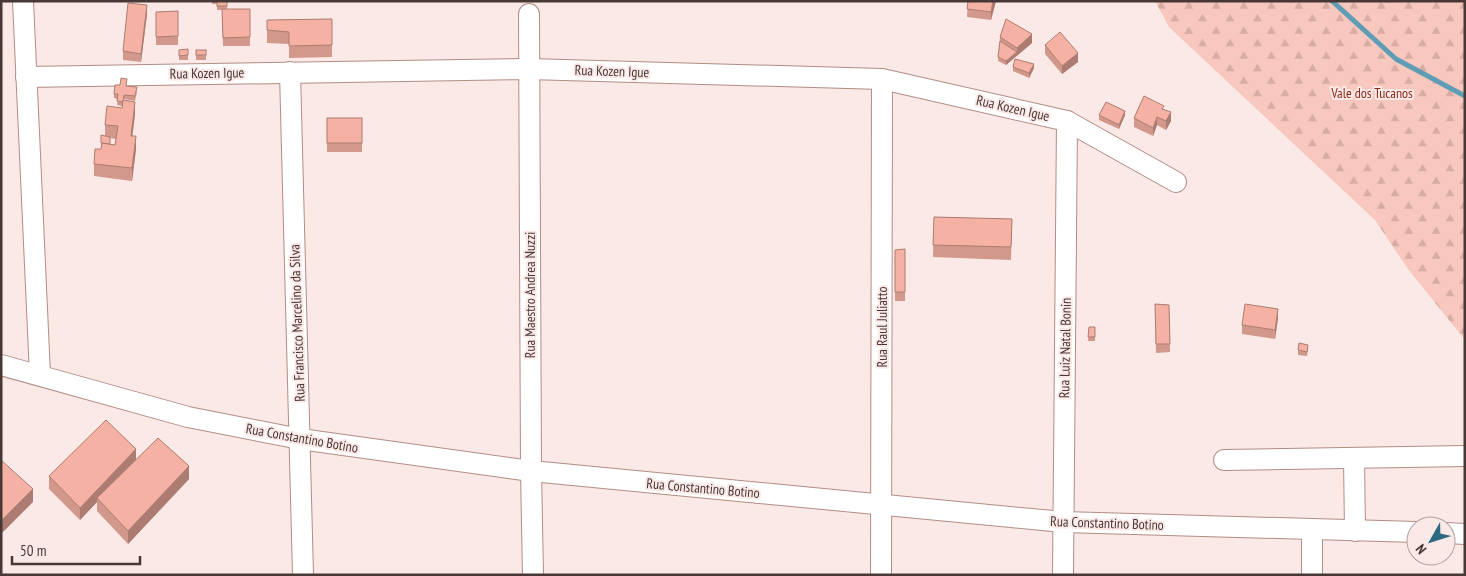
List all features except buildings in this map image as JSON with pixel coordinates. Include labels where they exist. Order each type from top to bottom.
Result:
[{"type":"street","points":[[23,1],[40,375]]},
{"type":"street","name":"Rua Maestro Andrea Nuzzi","points":[[529,14],[531,471],[534,575]]},
{"type":"street","name":"Rua Kozen Igue","points":[[26,77],[529,68],[882,79],[1068,121],[1176,182]]},
{"type":"street","name":"Rua Francisco Marcelino da Silva","points":[[290,72],[302,575]]},
{"type":"street","name":"Rua Raul Juliatto","points":[[881,575],[882,79]]},
{"type":"street","name":"Rua Luiz Natal Bonin","points":[[1062,575],[1068,121]]},
{"type":"street","name":"Rua Constantino Botino","points":[[1,364],[188,417],[300,439],[531,471],[1063,522],[1406,532]]},
{"type":"street","points":[[1224,460],[1465,456]]},
{"type":"street","points":[[1354,458],[1355,531]]},
{"type":"street","points":[[1312,530],[1312,575]]},
{"type":"green space","name":"Vale dos Tucanos","points":[[1155,1],[1465,1],[1465,340],[1408,269],[1375,220],[1169,27]]},
{"type":"waterway","points":[[1332,1],[1396,59],[1465,96]]}]
